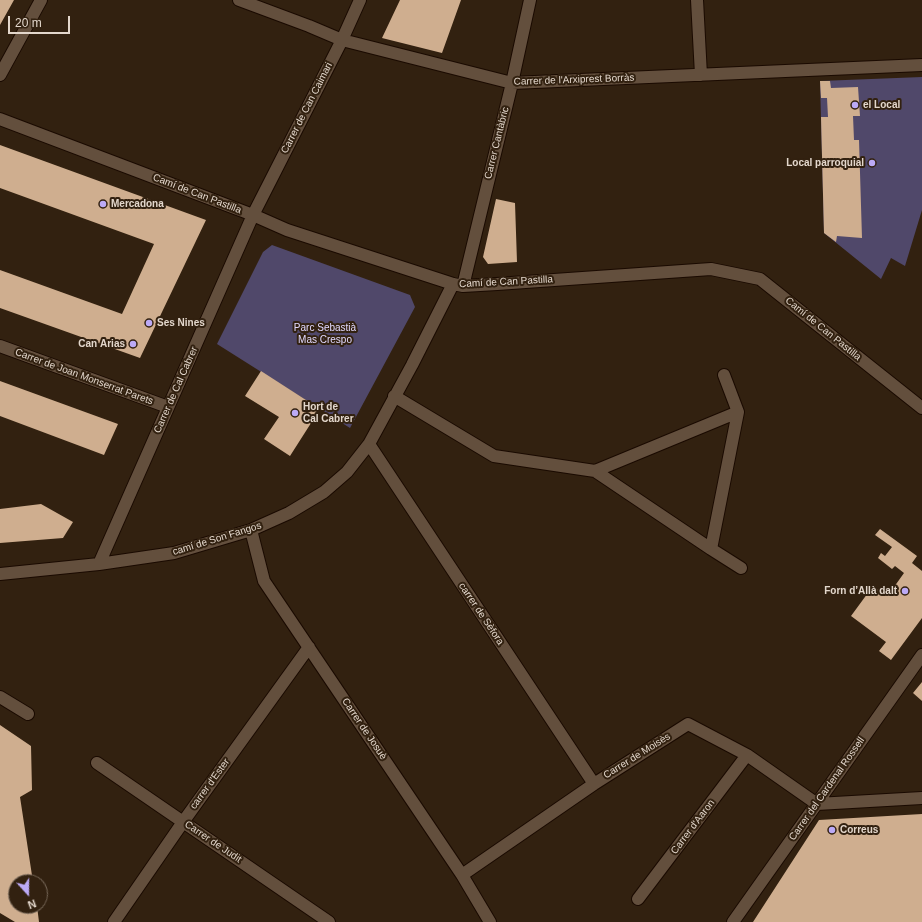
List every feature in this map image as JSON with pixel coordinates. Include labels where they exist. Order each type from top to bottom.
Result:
[{"type":"street","points":[[0,75],[41,0]]},
{"type":"street","name":"Carrer de l'Arxiprest Borràs","points":[[239,0],[342,40],[512,83],[922,65]]},
{"type":"street","name":"Carrer de Can Caimari","points":[[253,215],[342,40],[360,0]]},
{"type":"street","name":"Carrer Cantàbric","points":[[458,285],[512,83],[530,0]]},
{"type":"street","points":[[697,0],[701,75]]},
{"type":"street","name":"Camí de Can Pastilla","points":[[0,119],[253,215],[287,230],[458,285],[711,268],[760,279],[922,408]]},
{"type":"street","name":"Carrer de Cal Cabrer","points":[[99,564],[253,215]]},
{"type":"street","name":"camí de Son Fangos","points":[[0,574],[99,564],[174,552],[251,530],[289,513],[324,492],[347,472],[369,444],[394,396],[458,285]]},
{"type":"street","name":"Carrer de Joan Monserrat Parets","points":[[0,346],[168,407]]},
{"type":"street","points":[[711,549],[738,412],[724,376]]},
{"type":"street","points":[[394,396],[494,456],[595,471],[741,568]]},
{"type":"street","points":[[595,471],[738,412]]},
{"type":"street","name":"carrer de Sèfora","points":[[369,444],[594,784]]},
{"type":"street","name":"Carrer de Josuè","points":[[251,530],[264,581],[462,875],[490,922]]},
{"type":"street","name":"carrer d'Ester","points":[[114,922],[183,822],[309,647]]},
{"type":"street","name":"Carrer del Cardenal Rossell","points":[[733,922],[922,655]]},
{"type":"street","points":[[0,697],[28,714]]},
{"type":"street","name":"Carrer de Moisès","points":[[462,875],[594,784],[688,724],[747,755],[817,804]]},
{"type":"street","name":"Carrer d'Aaron","points":[[638,899],[747,755]]},
{"type":"street","name":"Carrer de Judit","points":[[97,763],[329,922]]},
{"type":"street","points":[[817,804],[922,798]]},
{"type":"green space","name":"Local parroquial","points":[[922,77],[922,210],[905,266],[891,258],[881,279],[824,233],[820,81]]},
{"type":"green space","name":"Parc Sebastià Mas Crespo","points":[[272,245],[410,295],[415,307],[350,428],[217,344],[263,252]]},
{"type":"building","points":[[0,0],[14,0],[0,25]]},
{"type":"building","points":[[400,0],[461,0],[442,53],[382,38]]},
{"type":"building","points":[[820,81],[830,81],[831,88],[858,87],[860,116],[853,116],[854,140],[859,140],[862,238],[837,236],[836,242],[824,233],[821,117],[828,117],[827,98],[821,98]]},
{"type":"building","points":[[0,145],[206,220],[140,358],[0,308],[0,270],[122,314],[154,244],[0,188]]},
{"type":"building","points":[[496,199],[515,203],[517,262],[488,264],[483,257]]},
{"type":"building","name":"Hort de Cal Cabrer","points":[[261,371],[320,409],[290,456],[264,439],[279,417],[245,396]]},
{"type":"building","points":[[0,381],[118,424],[104,455],[0,416]]},
{"type":"building","points":[[41,504],[73,522],[63,538],[0,543],[0,509]]},
{"type":"building","name":"Forn d’Allà dalt","points":[[880,529],[917,556],[912,563],[922,571],[922,618],[891,660],[879,651],[886,642],[851,616],[873,586],[885,595],[892,586],[894,587],[904,573],[895,566],[892,569],[878,558],[881,553],[885,556],[892,547],[875,535]]},
{"type":"building","points":[[922,682],[922,701],[913,693]]},
{"type":"building","points":[[0,725],[31,746],[32,790],[20,797],[32,874],[8,874],[8,914],[38,914],[39,922],[15,922],[0,913]]},
{"type":"building","points":[[922,814],[922,922],[753,922],[819,820]]},
{"type":"place","name":"el Local","points":[[855,105]]},
{"type":"place","name":"Local parroquial","points":[[872,163]]},
{"type":"place","name":"Mercadona","points":[[103,204]]},
{"type":"place","name":"Ses Nines","points":[[149,323]]},
{"type":"place","name":"Can Arias","points":[[133,344]]},
{"type":"place","name":"Hort de Cal Cabrer","points":[[295,413]]},
{"type":"place","name":"Forn d’Allà dalt","points":[[905,591]]},
{"type":"place","name":"Correus","points":[[832,830]]}]
